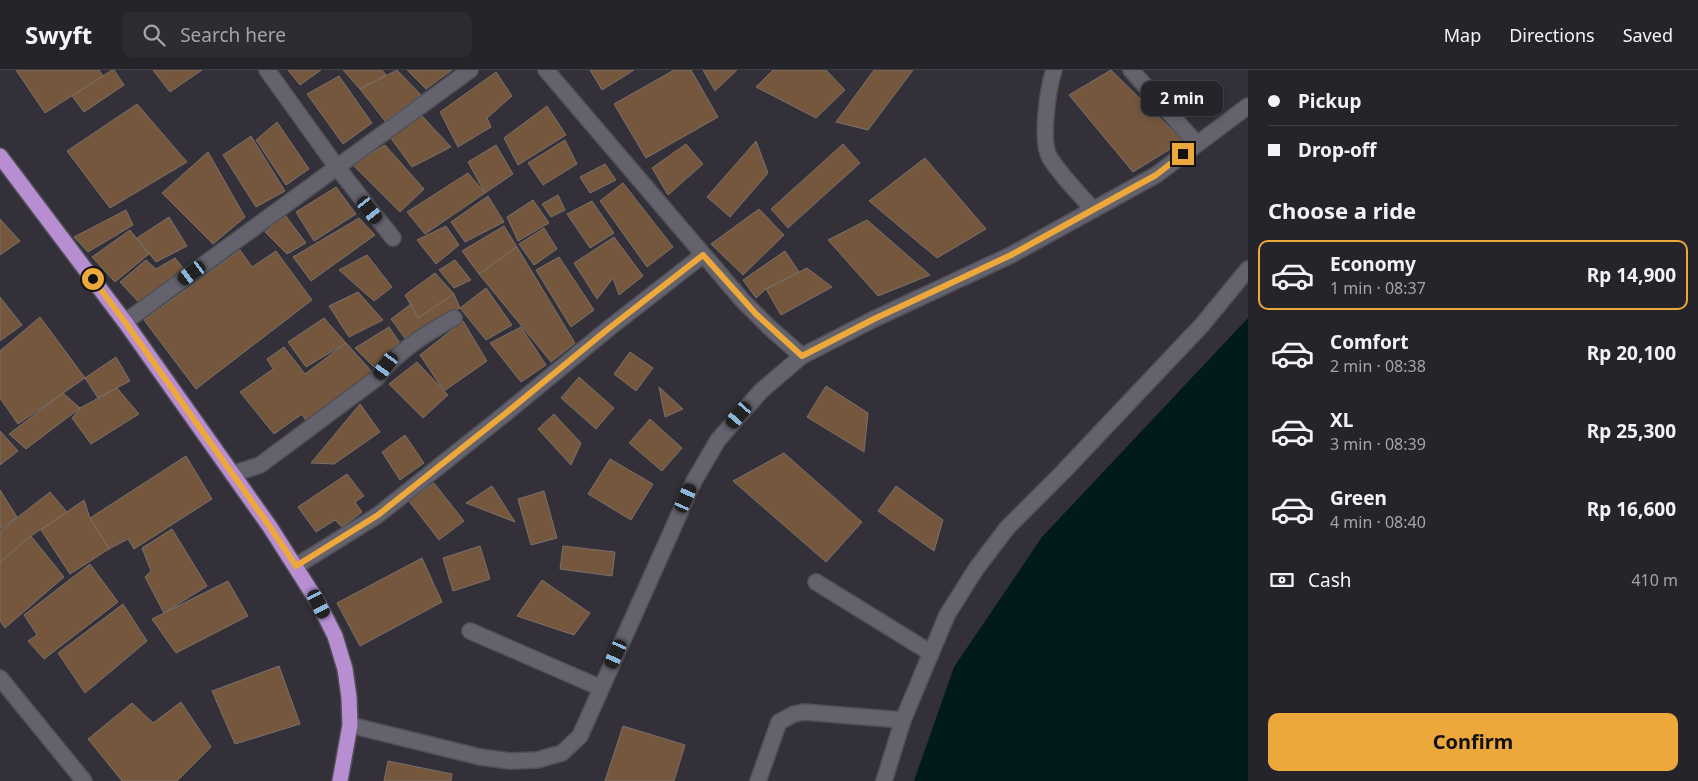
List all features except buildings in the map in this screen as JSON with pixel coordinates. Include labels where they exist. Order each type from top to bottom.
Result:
[{"type":"highway","points":[[0,156],[125,322],[232,474],[296,566],[335,636],[346,669],[350,725],[340,781]]},
{"type":"street","points":[[267,70],[336,166],[393,238]]},
{"type":"street","points":[[125,322],[336,166],[470,70]]},
{"type":"street","points":[[546,70],[703,255],[756,314],[802,356]]},
{"type":"street","points":[[1054,70],[1047,103],[1045,133],[1049,157],[1093,210]]},
{"type":"street","points":[[1130,70],[1197,144]]},
{"type":"street","points":[[350,725],[480,757],[510,762],[537,760],[562,754],[580,736],[694,481],[718,440],[761,391],[802,356],[874,319],[1011,255],[1156,175],[1248,106]]},
{"type":"street","points":[[296,566],[378,515],[608,329],[703,255]]},
{"type":"street","points":[[884,781],[904,720],[947,615],[976,570],[1007,528],[1063,472],[1202,325],[1248,269]]},
{"type":"street","points":[[232,474],[260,465],[377,378],[386,366],[429,332],[454,318]]},
{"type":"street","points":[[816,582],[932,653]]},
{"type":"street","points":[[470,631],[601,688]]},
{"type":"street","points":[[0,678],[84,781]]},
{"type":"street","points":[[758,781],[779,722],[794,714],[822,712],[904,720]]},
{"type":"shaded area","points":[[1248,318],[1248,781],[914,781],[954,667],[1042,537]]},
{"type":"route","points":[[93,279],[296,566],[378,515],[608,329],[703,255],[768,327],[802,356],[874,319],[1011,255],[1156,175],[1183,154]]}]
